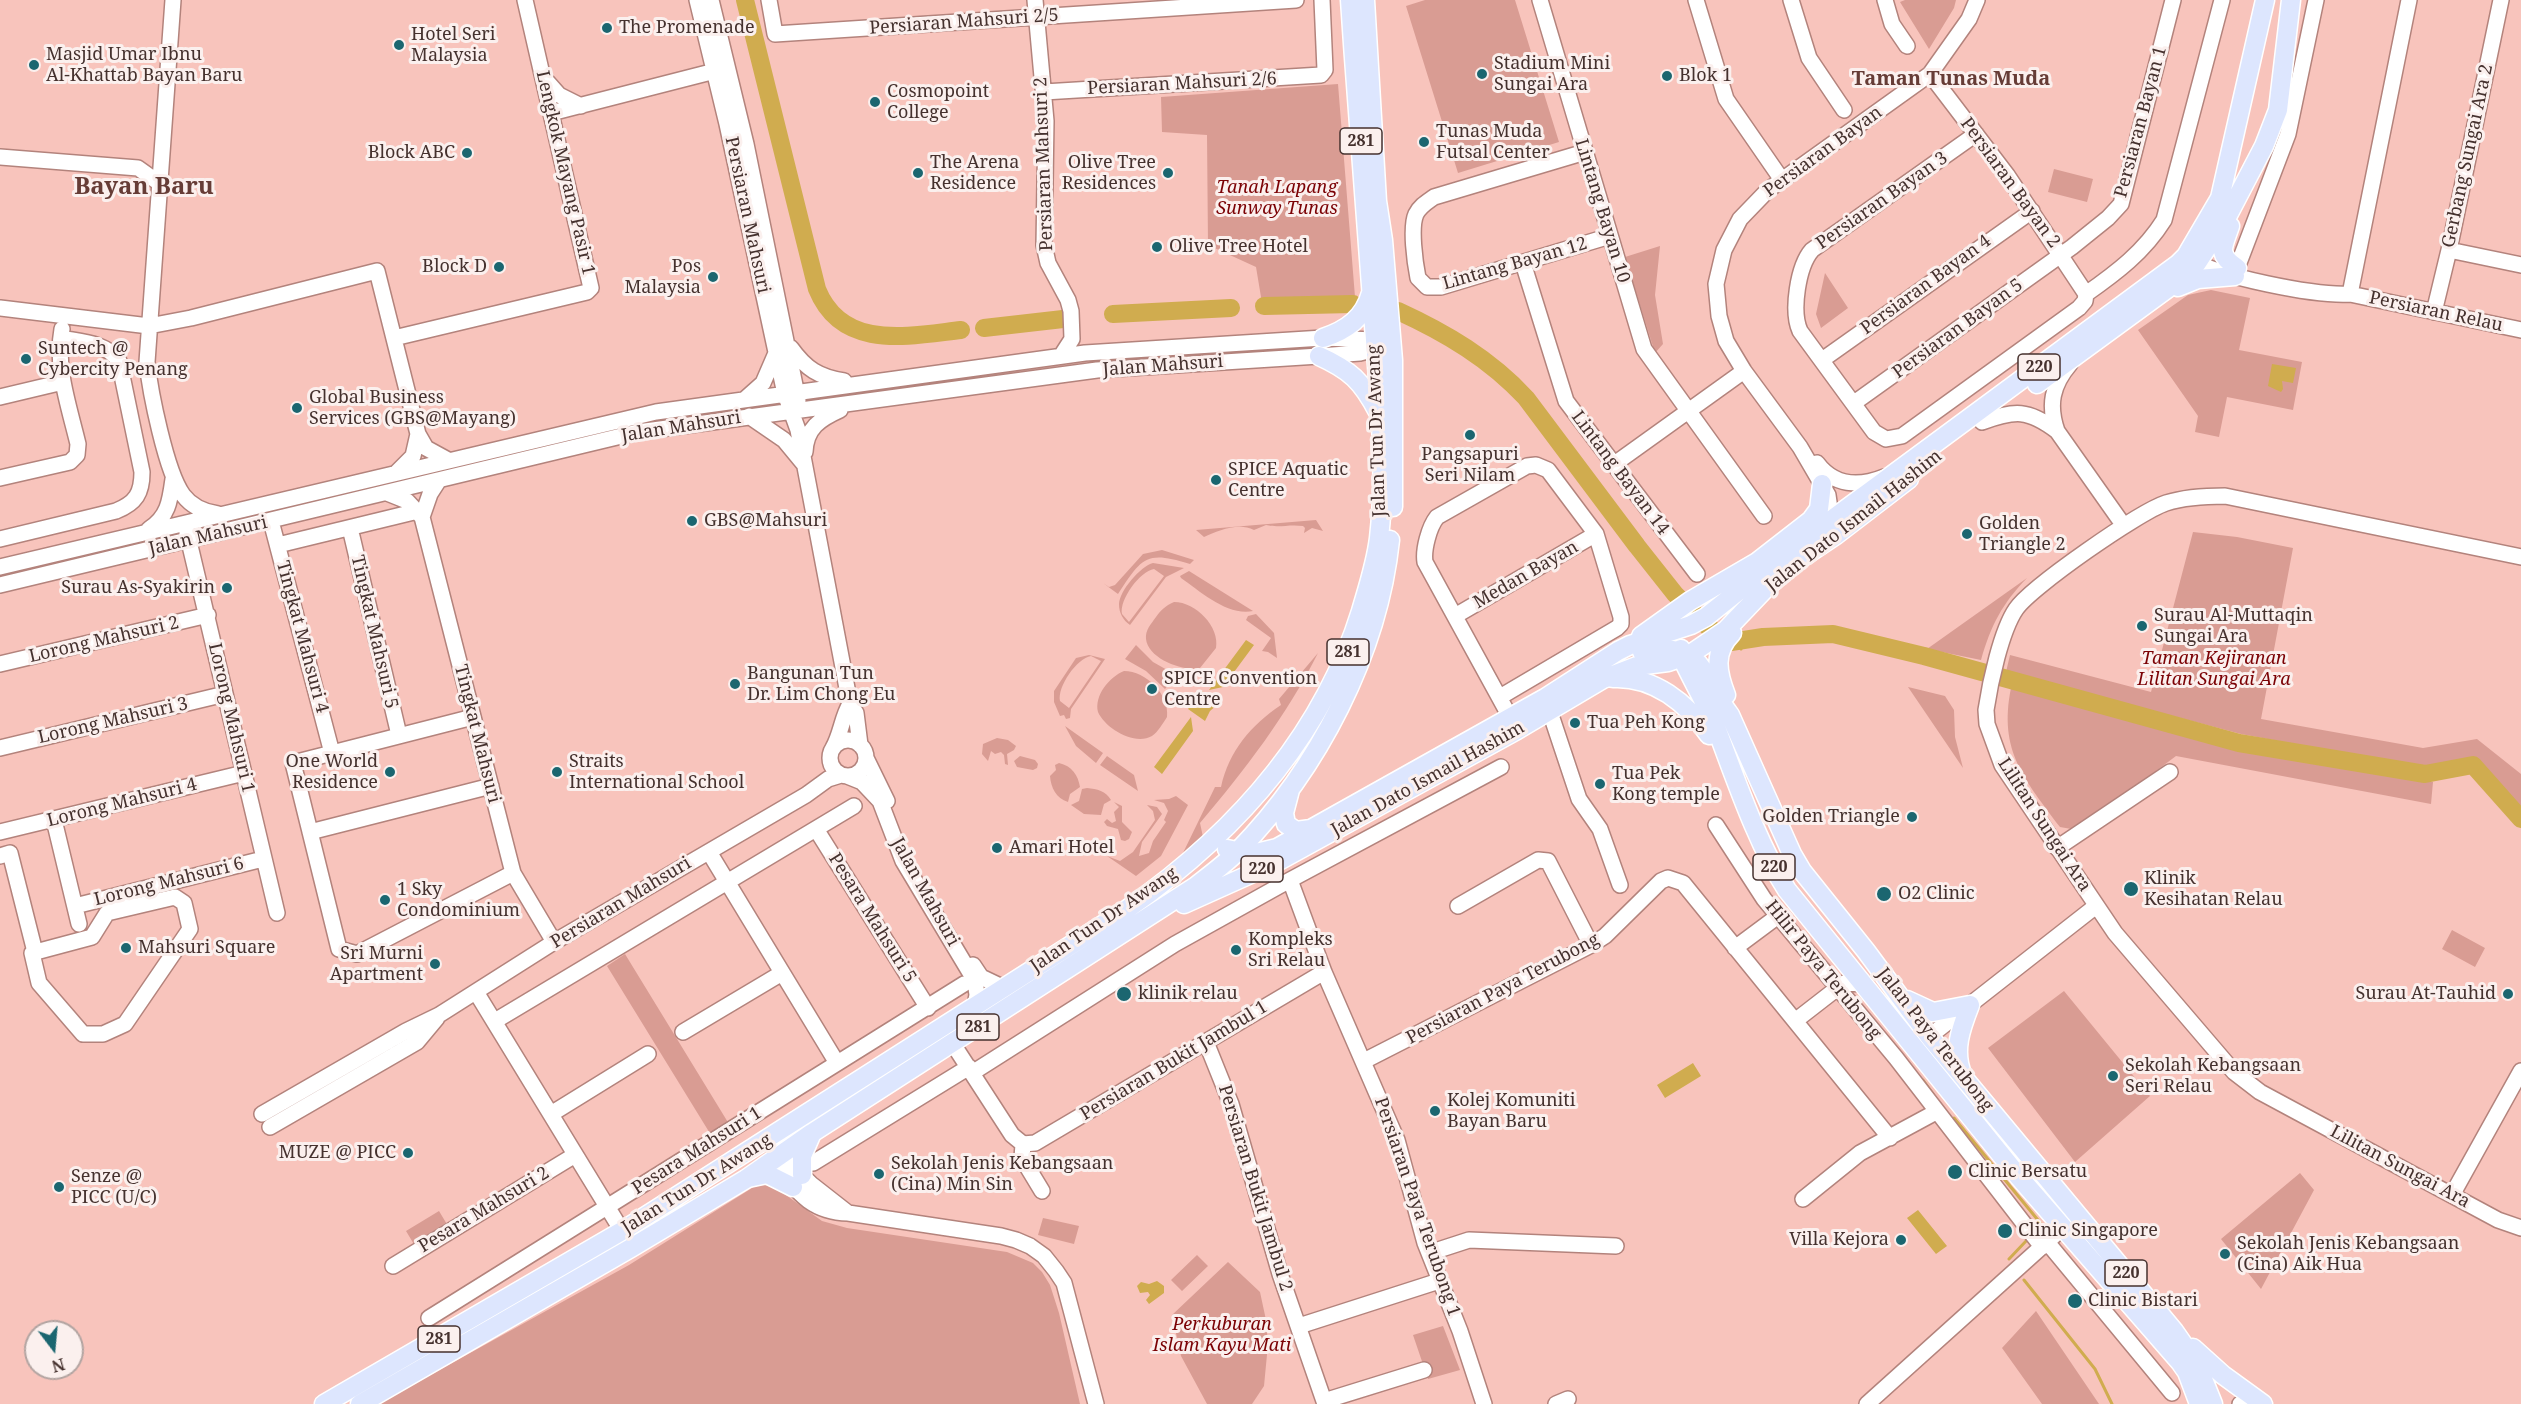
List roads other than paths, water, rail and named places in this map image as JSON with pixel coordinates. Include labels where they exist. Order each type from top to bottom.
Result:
[{"type":"main road","name":"Jalan Tun Dr Awang","points":[[324,1404],[622,1232],[1157,888],[1216,839],[1265,787],[1319,709],[1348,651],[1374,566],[1378,540],[1382,487],[1377,344],[1350,0]]},
{"type":"main road","name":"Jalan Tun Dr Awang","points":[[360,1404],[746,1179],[774,1154],[812,1133],[953,1044],[1196,886],[1237,851],[1293,783],[1335,716],[1365,649],[1378,610],[1389,554],[1393,511],[1395,476],[1393,360],[1383,240],[1377,201],[1365,0]]},
{"type":"main road","name":"Jalan Dato Ismail Hashim","points":[[1547,704],[1603,679],[1637,666],[1684,654],[1722,637],[1766,588],[1794,563],[1836,535],[1982,422],[2182,278],[2220,198],[2265,0]]},
{"type":"main road","name":"Jalan Dato Ismail Hashim","points":[[1143,921],[1273,864],[1375,809],[1547,704],[1610,657],[1630,645],[1697,622],[1781,557],[2194,256],[2227,217],[2278,110],[2290,0]]},
{"type":"main road","points":[[2246,86],[2245,110],[2247,118],[2252,123],[2265,123],[2278,110]]},
{"type":"main road","points":[[2236,272],[2225,260],[2223,248],[2252,168]]},
{"type":"main road","points":[[1377,201],[1375,215],[1384,335],[1377,344],[1393,360]]},
{"type":"main road","points":[[2157,298],[2198,279],[2236,272]]},
{"type":"main road","points":[[1323,338],[1351,326],[1362,315],[1372,291]]},
{"type":"main road","points":[[1319,356],[1341,366],[1356,378],[1371,398],[1380,416]]},
{"type":"main road","points":[[1630,645],[1685,605],[1757,562],[1811,520],[1819,508],[1822,484]]},
{"type":"main road","points":[[1610,657],[1661,648],[1684,654],[1683,636],[1697,622]]},
{"type":"main road","points":[[1722,637],[1717,664],[1730,715]]},
{"type":"main road","name":"Jalan Paya Terubong","points":[[1684,654],[1699,663],[1717,698],[1730,715],[1798,865],[1901,997],[1923,1042],[2019,1177],[2071,1221],[2174,1331],[2197,1364],[2213,1404]]},
{"type":"main road","name":"Jalan Paya Terubong","points":[[1684,654],[1720,736],[1726,758],[1777,874],[1863,984],[1964,1079],[2180,1362],[2187,1372],[2199,1404]]},
{"type":"main road","points":[[1603,679],[1634,679],[1654,686],[1681,702],[1696,716],[1726,758]]},
{"type":"main road","name":"Jalan Dato Ismail Hashim","points":[[1053,956],[1127,920],[1165,895],[1218,852],[1228,849],[1257,854],[1272,850],[1514,724]]},
{"type":"main road","points":[[1293,783],[1285,807],[1287,827],[1296,831],[1316,827]]},
{"type":"main road","points":[[1901,997],[1932,1012],[1970,1005],[1958,1044],[1959,1062],[1964,1079]]},
{"type":"main road","points":[[744,1155],[774,1154],[783,1130]]},
{"type":"main road","points":[[746,1179],[767,1174],[803,1175],[802,1156],[812,1133]]},
{"type":"main road","points":[[2174,1331],[2223,1375],[2263,1404]]},
{"type":"street","points":[[173,0],[147,362],[173,479],[192,504],[201,510],[222,514]]},
{"type":"street","name":"Lengkok Mayang Pasir 1","points":[[394,338],[587,292],[591,288],[525,0]]},
{"type":"street","name":"Persiaran Mahsuri","points":[[697,0],[782,346]]},
{"type":"street","name":"Persiaran Mahsuri","points":[[711,0],[746,143],[850,704],[856,713],[863,751]]},
{"type":"street","name":"Persiaran Mahsuri 2/5","points":[[769,0],[775,34],[1296,0]]},
{"type":"street","name":"Persiaran Mahsuri 2","points":[[1035,0],[1044,92],[1046,254],[1071,311],[1072,339],[1061,356]]},
{"type":"street","name":"Persiaran Mahsuri 2/6","points":[[1044,92],[1321,75],[1326,70],[1322,0]]},
{"type":"street","name":"Lintang Bayan 10","points":[[1540,0],[1644,349],[1764,516]]},
{"type":"street","points":[[1696,0],[1726,99],[1782,180]]},
{"type":"street","points":[[1791,0],[1809,57],[1844,110]]},
{"type":"street","points":[[1885,0],[1892,24],[1907,46]]},
{"type":"street","name":"Persiaran Bayan","points":[[1814,534],[1830,509],[1830,500],[1800,447],[1744,371],[1729,347],[1722,329],[1716,284],[1724,250],[1740,219],[1768,190],[1930,74],[1969,19],[1977,0]]},
{"type":"street","name":"Persiaran Bayan 1","points":[[2067,251],[2108,218],[2121,204],[2173,0]]},
{"type":"street","points":[[2086,294],[2140,251],[2164,220],[2222,0]]},
{"type":"street","points":[[2236,272],[2288,134],[2316,0]]},
{"type":"street","points":[[2350,294],[2409,0]]},
{"type":"street","name":"Gerbang Sungai Ara 2","points":[[2434,312],[2501,0]]},
{"type":"street","points":[[551,113],[715,71]]},
{"type":"street","name":"Persiaran Bayan 2","points":[[1930,74],[2032,211],[2067,251],[2086,294]]},
{"type":"street","points":[[543,77],[559,95],[581,106]]},
{"type":"street","name":"Persiaran Bayan 3","points":[[1976,134],[1825,240],[1806,257],[1795,314],[1800,331],[1874,432],[1886,439],[1902,436],[2083,305],[2086,294]]},
{"type":"street","name":"Lintang Bayan 12","points":[[1585,152],[1434,197],[1420,208],[1414,222],[1418,278],[1427,287],[1441,287],[1610,236]]},
{"type":"street","points":[[138,168],[162,156]]},
{"type":"street","points":[[0,157],[138,168],[159,183]]},
{"type":"street","name":"Persiaran Bayan 4","points":[[1822,360],[2032,211]]},
{"type":"street","points":[[2449,250],[2521,265]]},
{"type":"street","name":"Persiaran Bayan 5","points":[[1854,403],[2067,251]]},
{"type":"street","name":"Persiaran Relau","points":[[2194,256],[2236,272],[2333,295],[2350,294],[2521,330]]},
{"type":"street","name":"Lintang Bayan 14","points":[[1523,263],[1566,401],[1697,574]]},
{"type":"street","points":[[0,308],[149,326],[377,271],[418,434],[426,448],[448,460]]},
{"type":"street","points":[[152,291],[163,310],[187,318]]},
{"type":"street","points":[[0,478],[74,459],[78,444],[63,382],[59,353],[64,317]]},
{"type":"street","points":[[147,362],[151,349],[162,332],[187,318]]},
{"type":"street","points":[[0,540],[116,511],[129,506],[142,489],[142,472],[120,361],[103,346],[61,338]]},
{"type":"street","name":"Jalan Mahsuri","points":[[0,567],[634,416],[1061,356],[1323,338],[1377,344]]},
{"type":"street","name":"Jalan Mahsuri","points":[[0,585],[638,432],[1097,370],[1360,353],[1377,344]]},
{"type":"street","points":[[745,399],[763,383],[782,346],[817,375],[860,383]]},
{"type":"street","points":[[2078,355],[2056,382],[2053,391],[2052,411],[2057,431],[2124,526]]},
{"type":"street","points":[[1614,465],[1744,371]]},
{"type":"street","points":[[0,397],[63,382]]},
{"type":"street","points":[[805,466],[805,448],[811,429],[825,416],[851,405]]},
{"type":"street","points":[[1982,422],[2015,412],[2034,416],[2057,431]]},
{"type":"street","points":[[749,416],[784,440],[805,466]]},
{"type":"street","points":[[397,472],[413,456],[418,434]]},
{"type":"street","name":"Persiaran Bayan","points":[[1800,447],[1808,452],[1823,472],[1839,481],[1872,482],[1900,471]]},
{"type":"street","name":"Medan Bayan","points":[[1500,697],[1621,624],[1621,617],[1596,534],[1548,470],[1536,465],[1527,466],[1437,517],[1432,525],[1424,559],[1514,724]]},
{"type":"street","points":[[144,533],[163,519],[168,509],[173,479]]},
{"type":"street","points":[[420,514],[438,480]]},
{"type":"street","points":[[387,493],[407,501],[420,514]]},
{"type":"street","name":"Lilitan Sungai Ara","points":[[2521,557],[2225,496],[2202,496],[2165,503],[2124,526],[2022,601],[2008,625],[1995,668],[1986,710],[1993,745],[2002,765],[2096,906],[2130,952],[2242,1079],[2260,1092],[2498,1220],[2521,1228]]},
{"type":"street","points":[[278,545],[420,514]]},
{"type":"street","name":"Tingkat Mahsuri","points":[[420,514],[513,873],[554,942]]},
{"type":"street","name":"Tingkat Mahsuri 4","points":[[271,520],[332,753]]},
{"type":"street","name":"Lorong Mahsuri 1","points":[[185,523],[277,912]]},
{"type":"street","name":"Tingkat Mahsuri 5","points":[[350,528],[399,735]]},
{"type":"street","name":"Medan Bayan","points":[[1455,616],[1596,534]]},
{"type":"street","name":"Lorong Mahsuri 2","points":[[0,664],[208,615]]},
{"type":"street","name":"Lorong Mahsuri 3","points":[[0,748],[225,694]]},
{"type":"street","name":"Persiaran Mahsuri","points":[[806,795],[840,736],[850,704]]},
{"type":"street","points":[[1547,704],[1579,800],[1600,830],[1620,885]]},
{"type":"street","points":[[473,717],[293,763],[339,950],[357,954],[513,873]]},
{"type":"street","points":[[844,776],[858,773],[865,764],[863,751],[845,740],[831,752],[831,764],[844,776],[861,782],[883,799]]},
{"type":"street","name":"Jalan Mahsuri","points":[[863,751],[883,799],[903,861],[973,981]]},
{"type":"street","points":[[803,1175],[1175,944],[1290,879],[1387,830],[1501,767]]},
{"type":"street","points":[[2057,848],[2170,772]]},
{"type":"street","name":"Lorong Mahsuri 4","points":[[0,832],[244,773]]},
{"type":"street","name":"Persiaran Mahsuri","points":[[262,1114],[406,1030],[439,1015],[554,942],[806,795],[828,779],[844,776]]},
{"type":"street","points":[[310,832],[491,786]]},
{"type":"street","points":[[495,1021],[854,806]]},
{"type":"street","points":[[1375,809],[1387,830]]},
{"type":"street","points":[[54,820],[79,924]]},
{"type":"street","name":"Hilir Paya Terubong","points":[[1716,825],[1778,916],[1840,985],[1936,1112],[2044,1244],[2172,1393]]},
{"type":"street","name":"Pesara Mahsuri 5","points":[[816,829],[928,1008]]},
{"type":"street","points":[[709,852],[837,1063]]},
{"type":"street","points":[[0,856],[10,853],[35,952],[32,953],[39,983],[83,1034],[103,1034],[125,1024],[190,929],[184,903],[175,897],[107,913],[92,937],[35,952]]},
{"type":"street","name":"Lorong Mahsuri 6","points":[[75,906],[263,859]]},
{"type":"street","points":[[1458,906],[1538,860],[1548,861],[1591,945]]},
{"type":"street","name":"Persiaran Paya Terubong","points":[[1364,1061],[1591,945],[1605,936],[1661,881],[1668,878],[1683,883],[1735,948]]},
{"type":"street","name":"Persiaran Paya Terubong 1","points":[[1290,879],[1324,972],[1402,1154],[1417,1219],[1484,1404]]},
{"type":"street","points":[[1923,1042],[2096,906]]},
{"type":"street","points":[[1778,916],[1735,948],[1890,1138]]},
{"type":"street","points":[[1795,1021],[1840,985],[1846,963]]},
{"type":"street","name":"Persiaran Bukit Jambul 1","points":[[1023,1144],[1035,1143],[1324,972]]},
{"type":"street","points":[[683,1032],[783,973]]},
{"type":"street","points":[[975,1005],[977,995],[973,981],[1002,987]]},
{"type":"street","name":"Pesara Mahsuri 1","points":[[429,1318],[837,1063],[973,981]]},
{"type":"street","points":[[1840,985],[1863,984]]},
{"type":"street","points":[[476,992],[622,1232]]},
{"type":"street","name":"Persiaran Mahsuri","points":[[270,1127],[417,1042],[439,1015]]},
{"type":"street","name":"Persiaran Bukit Jambul 2","points":[[1206,1042],[1231,1104],[1280,1274],[1324,1403]]},
{"type":"street","points":[[953,1044],[1012,1136],[1023,1144],[1024,1162],[1042,1191]]},
{"type":"street","points":[[551,1114],[648,1054]]},
{"type":"street","points":[[2452,1195],[2521,1071]]},
{"type":"street","points":[[1803,1199],[1860,1154],[1936,1112]]},
{"type":"street","points":[[774,1154],[848,1213],[1000,1236],[1030,1246],[1044,1256],[1064,1284],[1096,1404]]},
{"type":"street","name":"Pesara Mahsuri 2","points":[[393,1266],[575,1155]]},
{"type":"street","points":[[1867,1404],[2071,1221]]},
{"type":"street","points":[[1429,1252],[1469,1240],[1616,1246]]},
{"type":"street","points":[[1299,1326],[1439,1281]]},
{"type":"street","points":[[1324,1403],[1424,1370]]},
{"type":"street","points":[[2240,1404],[2245,1404]]},
{"type":"waterway","points":[[745,0],[817,289],[828,309],[843,322],[860,331],[878,335],[920,335],[961,330]]},
{"type":"waterway","points":[[1264,306],[1353,304]]},
{"type":"waterway","points":[[1113,314],[1231,308]]},
{"type":"waterway","points":[[1398,311],[1466,348],[1512,384],[1526,398],[1675,594],[1708,627],[1731,642],[1763,637],[1833,634],[1924,656],[2239,743],[2425,774],[2473,765],[2521,819]]},
{"type":"waterway","points":[[984,328],[1063,319]]},
{"type":"waterway","points":[[1740,642],[1741,649]]},
{"type":"waterway","points":[[1923,1080],[1933,1094]]},
{"type":"waterway","points":[[1954,1118],[2042,1225],[2041,1228]]},
{"type":"waterway","points":[[2009,1259],[2027,1240]]},
{"type":"waterway","points":[[2024,1280],[2095,1369],[2112,1404]]},
{"type":"place","name":"The Promenade","points":[[607,28]]},
{"type":"place","name":"Hotel Seri Malaysia","points":[[399,45]]},
{"type":"place","name":"Masjid Umar Ibnu Al-Khattab Bayan Baru","points":[[34,65]]},
{"type":"place","name":"Stadium Mini Sungai Ara","points":[[1482,74]]},
{"type":"place","name":"Blok 1","points":[[1667,76]]},
{"type":"place","name":"Cosmopoint College","points":[[875,102]]},
{"type":"place","name":"Tunas Muda Futsal Center","points":[[1424,142]]},
{"type":"place","name":"Block ABC","points":[[467,153]]},
{"type":"place","name":"The Arena Residence","points":[[918,173]]},
{"type":"place","name":"Olive Tree Residences","points":[[1168,173]]},
{"type":"place","name":"Olive Tree Hotel","points":[[1157,247]]},
{"type":"place","name":"Block D","points":[[499,267]]},
{"type":"place","name":"Pos Malaysia","points":[[713,277]]},
{"type":"place","name":"Suntech @ Cybercity Penang","points":[[26,359]]},
{"type":"place","name":"Global Business Services (GBS@Mayang)","points":[[297,408]]},
{"type":"place","name":"Pangsapuri Seri Nilam","points":[[1470,435]]},
{"type":"place","name":"SPICE Aquatic Centre","points":[[1216,480]]},
{"type":"place","name":"GBS@Mahsuri","points":[[692,521]]},
{"type":"place","name":"Golden Triangle 2","points":[[1967,534]]},
{"type":"place","name":"Surau As-Syakirin","points":[[227,588]]},
{"type":"place","name":"Surau Al-Muttaqin Sungai Ara","points":[[2142,626]]},
{"type":"place","name":"Bangunan Tun Dr. Lim Chong Eu","points":[[735,684]]},
{"type":"place","name":"SPICE Convention Centre","points":[[1152,689]]},
{"type":"place","name":"Tua Peh Kong","points":[[1575,723]]},
{"type":"place","name":"One World Residence","points":[[390,772]]},
{"type":"place","name":"Straits International School","points":[[557,772]]},
{"type":"place","name":"Tua Pek Kong temple","points":[[1600,784]]},
{"type":"place","name":"Golden Triangle","points":[[1912,817]]},
{"type":"place","name":"Amari Hotel","points":[[997,848]]},
{"type":"place","name":"Klinik Kesihatan Relau","points":[[2131,889]]},
{"type":"place","name":"O2 Clinic","points":[[1884,894]]},
{"type":"place","name":"1 Sky Condominium","points":[[385,900]]},
{"type":"place","name":"Mahsuri Square","points":[[126,948]]},
{"type":"place","name":"Kompleks Sri Relau","points":[[1236,950]]},
{"type":"place","name":"Sri Murni Apartment","points":[[435,964]]},
{"type":"place","name":"klinik relau","points":[[1124,994]]},
{"type":"place","name":"Surau At-Tauhid","points":[[2508,994]]},
{"type":"place","name":"Sekolah Kebangsaan Seri Relau","points":[[2113,1076]]},
{"type":"place","name":"Kolej Komuniti Bayan Baru","points":[[1435,1111]]},
{"type":"place","name":"MUZE @ PICC","points":[[408,1153]]},
{"type":"place","name":"Clinic Bersatu","points":[[1955,1172]]},
{"type":"place","name":"Sekolah Jenis Kebangsaan (Cina) Min Sin","points":[[879,1174]]},
{"type":"place","name":"Senze @ PICC (U/C)","points":[[59,1187]]},
{"type":"place","name":"Clinic Singapore","points":[[2005,1231]]},
{"type":"place","name":"Villa Kejora","points":[[1901,1240]]},
{"type":"place","name":"Sekolah Jenis Kebangsaan (Cina) Aik Hua","points":[[2225,1254]]},
{"type":"place","name":"Clinic Bistari","points":[[2075,1301]]},
{"type":"district","name":"Taman Tunas Muda","points":[[1951,79]]},
{"type":"district","name":"Bayan Baru","points":[[144,187]]},
{"type":"park label","name":"Tanah Lapang Sunway Tunas","points":[[1277,198]]},
{"type":"park label","name":"Taman Kejiranan Lilitan Sungai Ara","points":[[2214,669]]},
{"type":"park label","name":"Perkuburan Islam Kayu Mati","points":[[1222,1335]]}]
